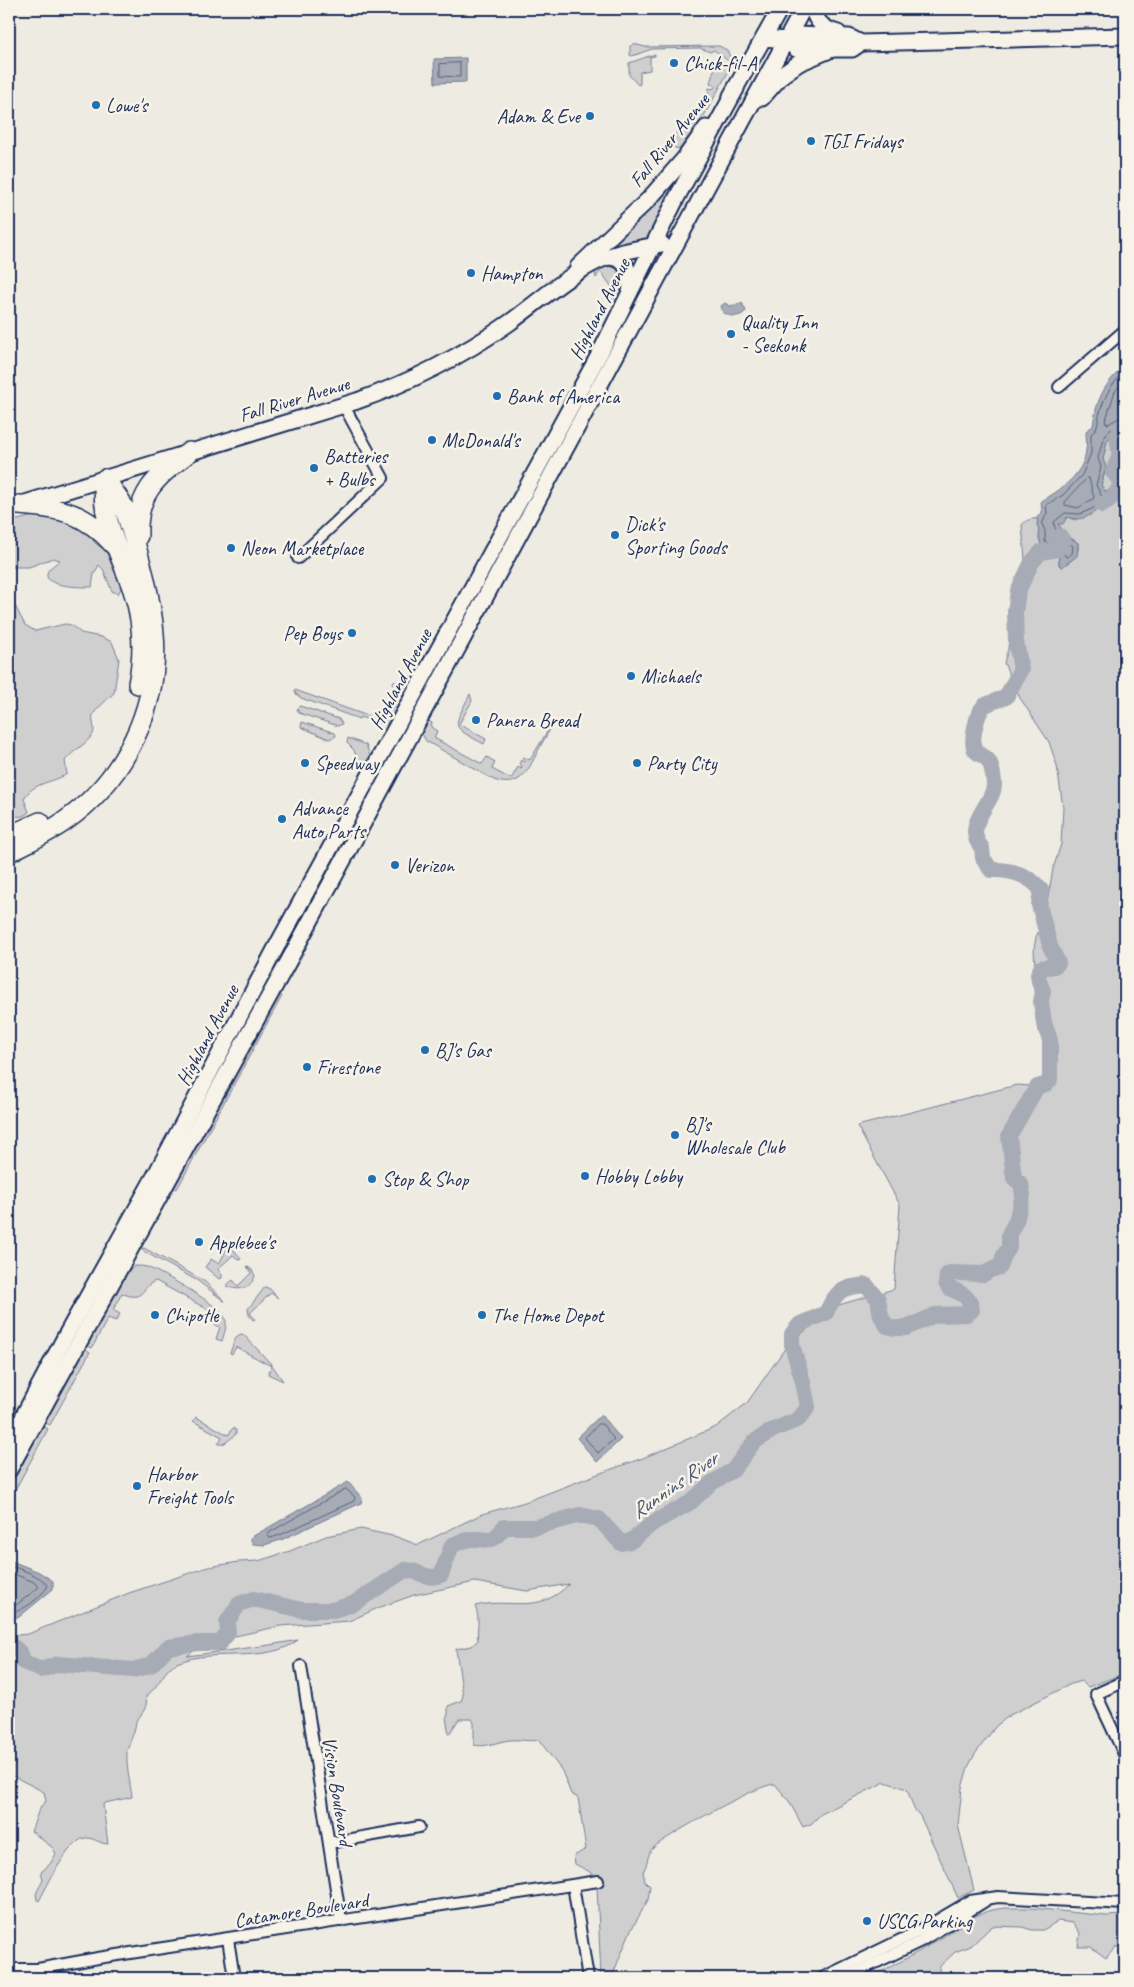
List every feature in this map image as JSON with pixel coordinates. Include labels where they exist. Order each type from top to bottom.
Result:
[{"type":"highway","points":[[143,577],[138,533],[138,516],[142,501],[156,479],[189,452]]},
{"type":"highway","points":[[9,836],[50,816],[83,789],[109,757],[121,737],[130,715],[140,675],[141,635],[133,592],[116,548],[104,501],[105,479]]},
{"type":"highway","points":[[9,852],[57,827],[83,806],[113,774],[132,742],[148,701],[154,658],[153,622],[125,509],[105,479]]},
{"type":"highway","points":[[14,507],[51,508],[74,514],[98,528],[116,548]]},
{"type":"main road","name":"Fall River Avenue","points":[[567,279],[582,262],[648,200],[684,158],[736,89],[780,9]]},
{"type":"main road","points":[[737,131],[803,9]]},
{"type":"main road","points":[[813,9],[818,21],[825,29],[855,40]]},
{"type":"main road","points":[[764,38],[786,40],[798,35],[855,40],[1125,36]]},
{"type":"main road","points":[[786,40],[796,49],[852,49],[855,40]]},
{"type":"main road","points":[[737,131],[782,75],[799,63],[832,49]]},
{"type":"main road","name":"Highland Avenue","points":[[9,1443],[600,353],[677,197],[736,89]]},
{"type":"main road","name":"Highland Avenue","points":[[9,1470],[292,953],[737,131]]},
{"type":"main road","name":"Fall River Avenue","points":[[14,507],[344,406],[414,379],[454,358],[508,324],[567,279],[606,257],[630,249],[665,243],[679,236]]},
{"type":"main road","points":[[606,257],[615,257],[623,262],[631,289]]},
{"type":"street","points":[[1059,387],[1125,330]]},
{"type":"street","points":[[298,558],[383,478],[344,406]]},
{"type":"street","name":"Vision Boulevard","points":[[301,1666],[341,1921]]},
{"type":"street","points":[[1125,1681],[1096,1694],[1125,1756]]},
{"type":"street","points":[[329,1843],[419,1828]]},
{"type":"street","name":"Catamore Boulevard","points":[[9,1969],[38,1969],[598,1881]]},
{"type":"street","points":[[573,1885],[588,1978]]},
{"type":"street","points":[[822,1978],[919,1931],[970,1901],[996,1897],[1125,1904]]},
{"type":"street","points":[[844,1978],[921,1941],[978,1905],[996,1897]]},
{"type":"street","points":[[228,1939],[234,1978]]},
{"type":"shaded area","points":[[634,44],[645,47],[719,46],[727,50],[733,63],[714,50],[710,52],[700,48],[652,49],[632,56],[630,55],[630,46]]},
{"type":"shaded area","points":[[655,54],[655,56],[650,57],[650,70],[640,72],[640,84],[638,85],[629,75],[629,63]]},
{"type":"shaded area","points":[[717,57],[731,67],[704,116],[680,149],[675,148],[668,143],[677,132],[688,129],[707,99],[709,88],[713,89],[715,87],[710,83],[716,63],[714,60]]},
{"type":"shaded area","points":[[666,193],[669,193],[669,196],[648,241],[604,250]]},
{"type":"shaded area","points":[[604,266],[613,267],[621,272],[623,282],[615,299],[607,296],[612,287],[600,271],[596,278],[595,272]]},
{"type":"shaded area","points":[[1125,427],[1125,1673],[1088,1687],[1081,1681],[1071,1684],[1010,1715],[996,1726],[975,1754],[968,1767],[962,1788],[958,1825],[974,1890],[958,1898],[920,1816],[914,1809],[907,1789],[885,1782],[821,1814],[811,1824],[803,1827],[789,1801],[775,1784],[766,1786],[713,1811],[653,1848],[643,1872],[645,1881],[650,1886],[648,1900],[630,1932],[613,1974],[601,1978],[597,1885],[590,1872],[575,1864],[574,1856],[586,1849],[578,1798],[571,1794],[562,1771],[539,1740],[510,1740],[478,1746],[474,1745],[474,1723],[472,1719],[459,1719],[449,1734],[446,1718],[448,1706],[461,1701],[463,1696],[456,1649],[472,1646],[478,1640],[478,1616],[475,1606],[501,1603],[535,1603],[558,1594],[569,1584],[527,1591],[475,1582],[414,1595],[349,1621],[280,1626],[227,1638],[199,1647],[187,1656],[298,1640],[285,1648],[271,1652],[192,1658],[172,1666],[146,1696],[144,1710],[136,1721],[127,1752],[132,1797],[103,1805],[108,1844],[88,1838],[78,1841],[65,1855],[39,1901],[37,1900],[36,1894],[43,1879],[41,1872],[50,1864],[56,1854],[53,1848],[31,1831],[38,1812],[46,1801],[44,1792],[9,1774],[9,1636],[28,1634],[129,1593],[208,1567],[258,1561],[290,1551],[326,1536],[361,1529],[397,1537],[418,1545],[482,1514],[525,1502],[643,1458],[716,1427],[747,1403],[786,1347],[835,1306],[894,1289],[900,1205],[857,1126],[1017,1085],[1043,1087],[1046,1070],[1054,1052],[1056,1037],[1036,988],[1034,948],[1036,937],[1044,919],[1053,869],[1061,844],[1063,808],[1057,766],[1049,742],[1020,698],[1004,663],[1009,636],[1027,583],[1022,525],[1029,520],[1039,519],[1037,524],[1040,532],[1039,539],[1046,549],[1059,554],[1059,565],[1062,567],[1072,560],[1078,551],[1078,543],[1066,535],[1058,524],[1067,517],[1075,520],[1107,502],[1114,489],[1105,491],[1101,485],[1105,473],[1103,459],[1107,441],[1113,434]]},
{"type":"shaded area","points":[[38,515],[53,516],[88,531],[95,543],[106,551],[121,588],[118,594],[112,591],[103,569],[99,565],[94,574],[92,587],[54,583],[47,575],[50,568],[60,560],[53,558],[29,567],[9,567],[9,522]]},
{"type":"shaded area","points":[[9,599],[12,600],[25,625],[35,631],[65,624],[71,625],[81,633],[101,637],[112,642],[119,659],[114,693],[94,713],[93,734],[65,761],[67,774],[37,786],[28,793],[24,799],[29,812],[21,816],[12,814],[9,797]]},
{"type":"shaded area","points":[[394,681],[402,686],[404,694],[390,721],[385,725],[360,717],[359,719],[301,698],[295,693],[295,690],[379,720],[383,709],[391,711],[399,688],[392,684]]},
{"type":"shaded area","points":[[470,694],[472,701],[459,724],[486,739],[484,744],[465,733],[458,725],[460,714]]},
{"type":"shaded area","points":[[300,706],[339,719],[342,724],[338,726],[299,713],[297,709]]},
{"type":"shaded area","points":[[427,720],[432,723],[431,727],[437,731],[434,738],[482,764],[487,757],[495,762],[492,769],[511,779],[518,767],[521,769],[522,766],[519,764],[521,760],[524,762],[523,757],[530,760],[553,722],[528,769],[518,779],[504,782],[494,780],[426,741],[422,734]]},
{"type":"shaded area","points":[[302,722],[335,733],[336,736],[329,739],[301,727]]},
{"type":"shaded area","points":[[348,738],[366,745],[370,756],[365,766],[359,765],[354,750],[347,743]]},
{"type":"shaded area","points":[[277,993],[282,996],[177,1189],[173,1187]]},
{"type":"shaded area","points":[[228,1246],[241,1259],[239,1260],[233,1255],[218,1269],[222,1275],[222,1278],[219,1279],[205,1267],[211,1259],[219,1264]]},
{"type":"shaded area","points":[[144,1248],[204,1281],[225,1301],[198,1281],[143,1251],[142,1249]]},
{"type":"shaded area","points":[[135,1266],[147,1267],[177,1282],[221,1312],[226,1320],[222,1341],[216,1339],[220,1327],[212,1323],[216,1314],[156,1281],[151,1283],[139,1295],[129,1296],[122,1293],[113,1310],[120,1314],[116,1321],[108,1318],[92,1348],[86,1345],[127,1271]]},
{"type":"shaded area","points":[[247,1266],[255,1276],[247,1287],[235,1289],[226,1286],[233,1280],[238,1286],[251,1273]]},
{"type":"shaded area","points":[[265,1287],[270,1289],[278,1298],[271,1293],[250,1313],[255,1319],[253,1320],[249,1315],[248,1309]]},
{"type":"shaded area","points":[[241,1334],[272,1365],[283,1381],[268,1374],[271,1366],[236,1347],[232,1354],[230,1353],[236,1337]]},
{"type":"shaded area","points":[[84,1348],[90,1352],[50,1425],[43,1422]]},
{"type":"shaded area","points":[[196,1417],[228,1435],[233,1428],[236,1430],[236,1434],[225,1443],[218,1444],[222,1437],[193,1421]]},
{"type":"shaded area","points":[[41,1425],[48,1429],[9,1501],[9,1484]]},
{"type":"shaded area","points":[[1005,1908],[1032,1908],[1106,1916],[1125,1915],[1125,1946],[1116,1947],[1106,1958],[1091,1947],[1078,1947],[1080,1933],[1073,1923],[1058,1921],[1043,1930],[992,1926],[971,1946],[955,1952],[939,1967],[940,1978],[867,1978],[919,1951],[968,1920],[984,1912]]},
{"type":"water","points":[[466,58],[466,82],[435,83],[434,59]]},
{"type":"water","points":[[725,303],[730,306],[742,303],[746,311],[737,316],[730,316],[721,310],[721,306]]},
{"type":"water","points":[[1125,366],[1125,427],[1113,434],[1107,441],[1103,459],[1106,467],[1101,485],[1105,491],[1114,489],[1119,492],[1118,498],[1114,504],[1107,502],[1084,518],[1073,519],[1067,517],[1063,524],[1058,524],[1066,535],[1078,543],[1077,556],[1062,567],[1059,565],[1059,554],[1041,545],[1038,520],[1036,519],[1042,512],[1041,501],[1063,487],[1081,467],[1086,450],[1086,431],[1093,426],[1099,400],[1112,378]]},
{"type":"water","points":[[601,1415],[621,1439],[597,1462],[577,1438]]},
{"type":"water","points":[[348,1482],[362,1498],[361,1503],[281,1540],[264,1545],[253,1544],[250,1538]]},
{"type":"water","points":[[9,1560],[39,1572],[53,1581],[53,1589],[19,1617],[9,1618]]},
{"type":"waterway","name":"Runnins River","points":[[1102,505],[1114,495],[1121,482],[1113,472],[1119,454],[1118,435],[1119,432],[1125,431]]},
{"type":"waterway","name":"Runnins River","points":[[9,1649],[15,1648],[21,1654],[23,1662],[41,1670],[58,1664],[133,1670],[151,1665],[168,1647],[198,1643],[220,1643],[228,1633],[227,1622],[239,1604],[254,1599],[302,1610],[333,1610],[353,1604],[405,1570],[431,1577],[441,1575],[452,1545],[470,1539],[493,1539],[504,1527],[536,1527],[580,1515],[599,1519],[621,1543],[631,1541],[653,1523],[691,1502],[710,1484],[733,1470],[754,1442],[771,1431],[799,1419],[808,1407],[792,1345],[792,1334],[800,1324],[826,1313],[833,1300],[841,1291],[851,1287],[866,1285],[878,1299],[881,1316],[887,1326],[895,1328],[906,1328],[935,1315],[967,1314],[972,1310],[967,1298],[949,1288],[946,1283],[947,1275],[950,1273],[984,1274],[1000,1267],[1004,1255],[1009,1248],[1009,1234],[1016,1221],[1023,1195],[1021,1184],[1014,1178],[1009,1136],[1037,1087],[1046,1084],[1050,1080],[1050,1040],[1044,1023],[1041,1002],[1043,991],[1038,974],[1041,968],[1054,966],[1058,963],[1050,946],[1039,905],[1041,890],[1031,880],[1019,874],[991,870],[983,858],[982,848],[976,839],[975,831],[980,815],[993,792],[994,782],[989,761],[975,750],[973,740],[981,710],[984,706],[1006,697],[1021,669],[1016,642],[1015,612],[1018,591],[1032,562],[1041,552],[1058,549],[1063,541],[1060,536]]},
{"type":"place","name":"Chick-fil-A","points":[[674,63]]},
{"type":"place","name":"Lowe's","points":[[96,105]]},
{"type":"place","name":"Adam & Eve","points":[[590,116]]},
{"type":"place","name":"TGI Fridays","points":[[811,141]]},
{"type":"place","name":"Hampton","points":[[471,273]]},
{"type":"place","name":"Quality Inn - Seekonk","points":[[731,334]]},
{"type":"place","name":"Bank of America","points":[[497,396]]},
{"type":"place","name":"McDonald's","points":[[432,440]]},
{"type":"place","name":"Batteries + Bulbs","points":[[314,468]]},
{"type":"place","name":"Dick's Sporting Goods","points":[[615,535]]},
{"type":"place","name":"Neon Marketplace","points":[[231,548]]},
{"type":"place","name":"Pep Boys","points":[[352,633]]},
{"type":"place","name":"Michaels","points":[[631,676]]},
{"type":"place","name":"Panera Bread","points":[[476,720]]},
{"type":"place","name":"Speedway","points":[[305,763]]},
{"type":"place","name":"Party City","points":[[637,763]]},
{"type":"place","name":"Advance Auto Parts","points":[[282,819]]},
{"type":"place","name":"Verizon","points":[[395,865]]},
{"type":"place","name":"BJ's Gas","points":[[425,1050]]},
{"type":"place","name":"Firestone","points":[[307,1067]]},
{"type":"place","name":"BJ's Wholesale Club","points":[[675,1135]]},
{"type":"place","name":"Hobby Lobby","points":[[585,1176]]},
{"type":"place","name":"Stop & Shop","points":[[372,1179]]},
{"type":"place","name":"Applebee's","points":[[199,1242]]},
{"type":"place","name":"Chipotle","points":[[155,1315]]},
{"type":"place","name":"The Home Depot","points":[[482,1315]]},
{"type":"place","name":"Harbor Freight Tools","points":[[137,1486]]},
{"type":"place","name":"USCG Parking","points":[[867,1921]]}]
